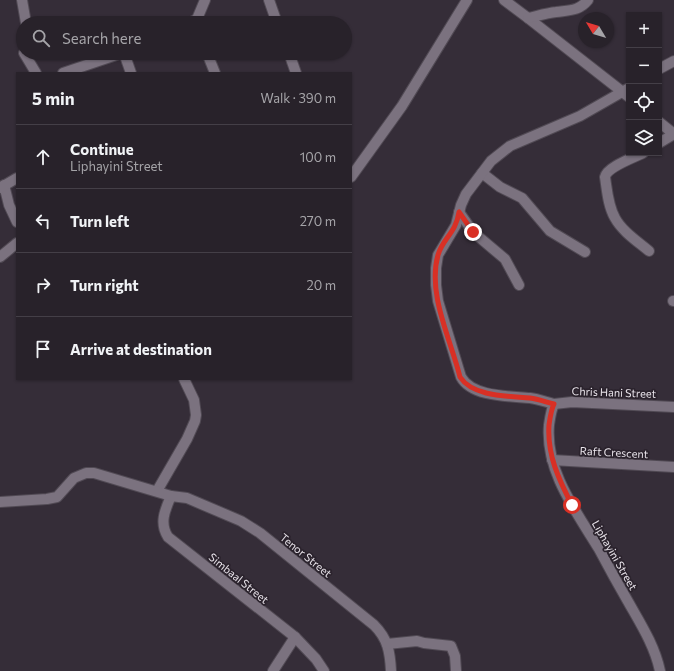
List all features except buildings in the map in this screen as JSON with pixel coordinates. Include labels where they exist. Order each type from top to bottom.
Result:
[{"type":"street","points":[[22,0],[25,16]]},
{"type":"street","points":[[198,16],[205,0]]},
{"type":"street","points":[[269,0],[275,16]]},
{"type":"street","points":[[352,176],[402,106],[467,0]]},
{"type":"street","points":[[504,0],[594,69],[626,91]]},
{"type":"street","points":[[528,18],[557,12],[574,11],[588,0]]},
{"type":"street","points":[[28,60],[35,72]]},
{"type":"street","points":[[66,72],[102,60]]},
{"type":"street","points":[[126,60],[131,72]]},
{"type":"street","points":[[210,60],[215,72]]},
{"type":"street","points":[[291,60],[296,72]]},
{"type":"street","points":[[662,68],[674,61]]},
{"type":"street","name":"Chris Hani Street","points":[[626,93],[580,116],[510,146],[491,161],[466,194],[456,225],[438,255],[436,285],[438,301],[460,377],[469,387],[554,404],[572,402],[674,407]]},
{"type":"street","points":[[662,124],[674,134],[662,141]]},
{"type":"street","points":[[637,156],[612,168],[606,174],[606,177],[614,217],[626,231],[649,251]]},
{"type":"street","points":[[482,173],[500,187],[522,198],[550,231],[585,252]]},
{"type":"street","points":[[16,179],[2,187],[16,220]]},
{"type":"street","points":[[459,212],[473,232],[505,259],[519,285]]},
{"type":"street","points":[[0,257],[16,244]]},
{"type":"street","points":[[158,491],[187,439],[195,421],[196,415],[194,400],[184,380]]},
{"type":"street","name":"Liphayini Street","points":[[554,404],[548,438],[552,460],[562,486],[577,515],[598,548],[644,631],[655,654],[660,671]]},
{"type":"street","name":"Raft Crescent","points":[[552,460],[674,467]]},
{"type":"street","name":"Tenor Street","points":[[0,502],[57,497],[74,478],[86,473],[94,473],[171,496],[195,501],[241,521],[260,533],[374,625],[380,631],[387,644],[391,671]]},
{"type":"street","name":"Simbaal Street","points":[[171,496],[164,511],[163,522],[164,530],[168,537],[295,637],[316,659],[324,671]]},
{"type":"street","points":[[273,671],[295,637]]},
{"type":"street","points":[[387,644],[417,641],[427,644],[451,646],[455,656],[456,671]]},
{"type":"route","points":[[473,232],[459,212],[456,225],[438,255],[436,268],[438,301],[460,377],[469,387],[478,390],[554,404],[548,438],[552,460],[562,486],[572,505]]}]
